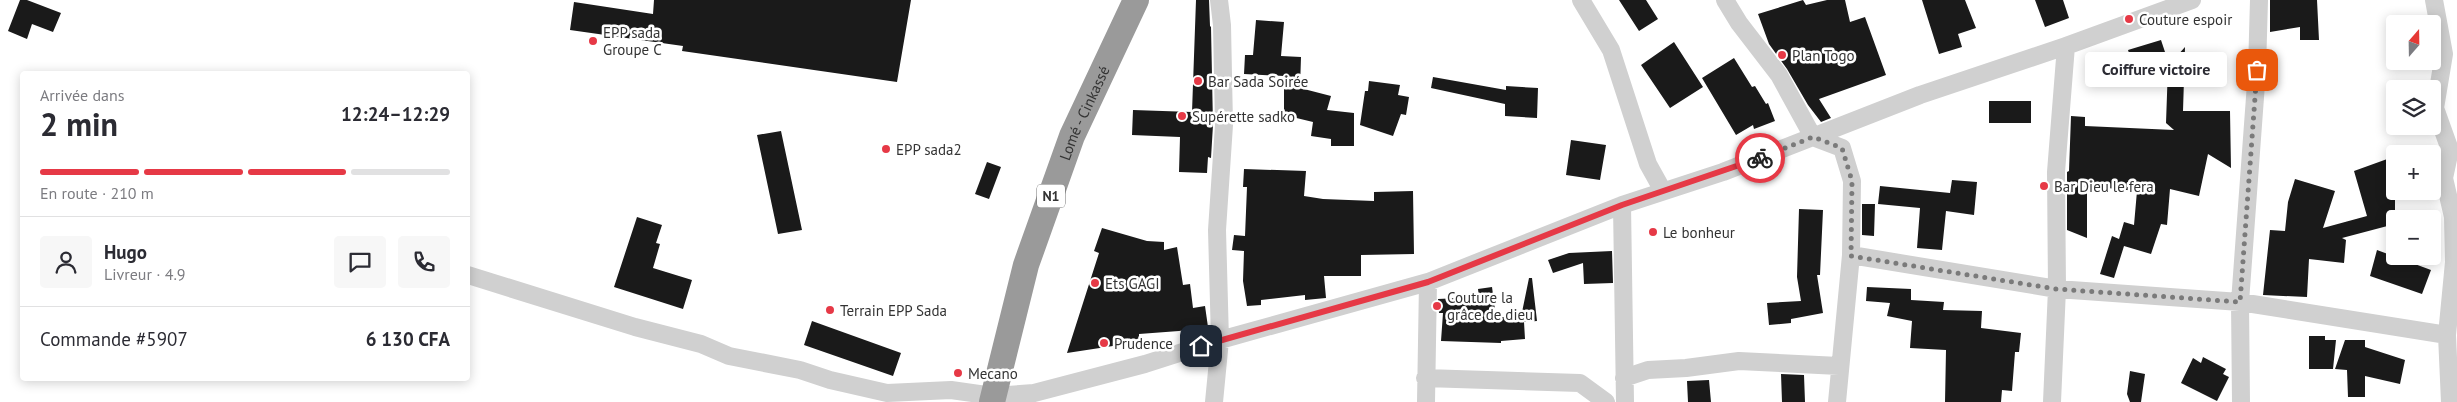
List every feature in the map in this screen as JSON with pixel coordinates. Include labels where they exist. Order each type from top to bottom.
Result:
[{"type":"highway","name":"Lomé - Cinkassé","points":[[987,397],[1026,265],[1072,136],[1136,0]]},
{"type":"street","points":[[1214,402],[1220,340],[1217,230],[1224,125],[1222,25],[1219,0]]},
{"type":"street","points":[[1581,0],[1611,50],[1648,164],[1663,191]]},
{"type":"street","points":[[1725,0],[1739,23],[1779,75],[1813,137],[1842,148],[1852,181],[1851,256],[1836,402]]},
{"type":"street","points":[[957,402],[1034,392],[1145,364],[1220,340],[1428,282],[1622,205],[1723,172],[1920,95],[2066,46],[2162,4],[2192,0]]},
{"type":"street","points":[[2241,402],[2240,302],[2257,70],[2259,0]]},
{"type":"street","points":[[2434,0],[2444,54],[2435,108],[2450,150],[2444,178],[2453,217],[2454,262],[2446,335],[2450,402]]},
{"type":"street","points":[[2052,402],[2056,289],[2056,172],[2066,46]]},
{"type":"street","points":[[1622,205],[1625,402]]},
{"type":"street","points":[[1851,256],[2056,289],[2240,302],[2446,335]]},
{"type":"street","points":[[470,276],[635,327],[701,344],[729,356],[800,370],[830,380],[887,393],[951,390],[987,397]]},
{"type":"street","points":[[1426,402],[1428,282]]},
{"type":"street","points":[[1624,378],[1648,370],[1686,368],[1739,361],[1839,366]]},
{"type":"street","points":[[1425,378],[1580,383],[1606,402]]},
{"type":"building","points":[[20,0],[27,0],[61,13],[53,32],[32,24],[27,39],[8,31]]},
{"type":"building","points":[[654,0],[911,0],[897,82],[682,51],[683,46],[570,30],[574,2],[653,14]]},
{"type":"building","points":[[1196,0],[1209,0],[1211,27],[1213,125],[1211,158],[1208,157],[1207,173],[1179,172],[1180,137],[1132,135],[1133,110],[1192,112]]},
{"type":"building","points":[[1619,0],[1646,0],[1658,19],[1639,31]]},
{"type":"building","points":[[1803,0],[1806,5],[1827,0],[1845,0],[1850,22],[1865,17],[1886,75],[1819,99],[1831,118],[1821,122],[1769,44],[1758,14]]},
{"type":"building","points":[[1922,0],[1965,0],[1976,28],[1958,34],[1962,47],[1939,54]]},
{"type":"building","points":[[2035,0],[2063,0],[2069,18],[2045,27]]},
{"type":"building","points":[[2270,0],[2317,0],[2319,40],[2300,40],[2300,27],[2270,32]]},
{"type":"building","points":[[1256,20],[1284,22],[1281,56],[1301,57],[1300,88],[1331,96],[1327,110],[1354,113],[1354,146],[1331,146],[1331,139],[1311,136],[1313,122],[1284,115],[1284,76],[1244,74],[1245,55],[1253,55]]},
{"type":"building","points":[[2161,40],[2166,55],[2133,65],[2128,50]]},
{"type":"building","points":[[1674,42],[1703,87],[1670,108],[1641,65]]},
{"type":"building","points":[[2185,47],[2183,111],[2230,111],[2231,168],[2208,154],[2199,196],[2170,189],[2167,225],[2161,224],[2151,254],[2124,246],[2114,278],[2100,274],[2112,236],[2119,239],[2124,222],[2134,225],[2137,191],[2087,186],[2087,238],[2067,230],[2067,172],[2069,171],[2071,116],[2085,117],[2085,126],[2174,130],[2166,123],[2168,66]]},
{"type":"building","points":[[1734,58],[1752,87],[1755,86],[1766,104],[1768,103],[1775,121],[1754,129],[1753,125],[1736,135],[1702,78]]},
{"type":"building","points":[[1433,77],[1506,90],[1506,86],[1538,88],[1537,118],[1505,116],[1505,104],[1431,88]]},
{"type":"building","points":[[1369,81],[1400,85],[1398,95],[1409,97],[1406,115],[1401,114],[1393,136],[1360,125],[1365,91],[1368,91]]},
{"type":"building","points":[[1989,101],[2031,101],[2031,123],[1989,123]]},
{"type":"building","points":[[781,131],[802,230],[778,234],[757,135]]},
{"type":"building","points":[[1571,140],[1606,145],[1600,180],[1566,175]]},
{"type":"building","points":[[2386,159],[2386,200],[2395,200],[2395,210],[2386,210],[2386,226],[2342,238],[2346,240],[2344,263],[2309,259],[2307,297],[2263,295],[2270,230],[2285,231],[2288,202],[2295,179],[2335,191],[2323,228],[2367,216],[2354,171]]},
{"type":"building","points":[[987,162],[1001,167],[989,199],[975,194]]},
{"type":"building","points":[[1244,169],[1306,171],[1304,196],[1323,199],[1374,201],[1374,192],[1413,191],[1414,254],[1361,255],[1361,276],[1324,276],[1326,298],[1305,300],[1305,295],[1261,300],[1261,305],[1247,306],[1243,281],[1244,251],[1232,250],[1234,235],[1245,236],[1247,187],[1243,187]]},
{"type":"building","points":[[1952,180],[1977,182],[1974,215],[1946,211],[1942,250],[1917,248],[1920,208],[1878,204],[1880,186],[1950,193]]},
{"type":"building","points":[[1862,204],[1875,204],[1874,236],[1862,235]]},
{"type":"building","points":[[1799,209],[1823,210],[1820,275],[1817,275],[1823,313],[1791,319],[1791,323],[1769,325],[1767,303],[1801,301],[1797,277]]},
{"type":"building","points":[[637,217],[662,225],[656,243],[660,244],[653,268],[692,280],[683,309],[614,287]]},
{"type":"building","points":[[1102,228],[1147,241],[1164,242],[1164,250],[1177,247],[1183,285],[1190,284],[1193,308],[1205,306],[1208,327],[1139,334],[1139,342],[1067,353],[1099,253],[1094,251]]},
{"type":"building","points":[[2377,250],[2386,253],[2386,265],[2418,265],[2431,270],[2422,294],[2370,276]]},
{"type":"building","points":[[1612,251],[1613,283],[1584,284],[1583,263],[1553,273],[1548,260],[1569,253]]},
{"type":"building","points":[[1529,278],[1532,278],[1537,321],[1524,322],[1525,339],[1501,341],[1501,343],[1441,341],[1443,313],[1439,313],[1438,299],[1479,297],[1478,289],[1492,287],[1496,317],[1521,317]]},
{"type":"building","points":[[1867,287],[1911,289],[1911,300],[1944,302],[1943,310],[1982,311],[1981,328],[2021,333],[2019,352],[2015,352],[2012,391],[2002,390],[2001,402],[1945,402],[1946,350],[1910,348],[1912,321],[1887,316],[1890,303],[1866,301]]},
{"type":"building","points":[[812,321],[901,353],[893,376],[804,345]]},
{"type":"building","points":[[2309,336],[2325,336],[2325,340],[2336,340],[2333,369],[2309,369]]},
{"type":"building","points":[[2345,340],[2365,340],[2365,347],[2405,360],[2400,384],[2365,376],[2365,397],[2348,397],[2347,370],[2335,369]]},
{"type":"building","points":[[2203,357],[2226,369],[2223,374],[2229,377],[2217,401],[2181,383],[2193,358],[2201,363]]},
{"type":"building","points":[[2130,371],[2145,374],[2141,402],[2130,402],[2127,394]]},
{"type":"building","points":[[1781,374],[1804,375],[1805,402],[1782,402]]},
{"type":"building","points":[[1709,380],[1711,402],[1688,402],[1687,381]]},
{"type":"way so far","points":[[1760,158],[1813,137],[1842,148],[1852,181],[1851,256],[2056,289],[2240,302],[2257,70]]},
{"type":"place","name":"Couture espoir","points":[[2129,19]]},
{"type":"place","name":"EPP sada Groupe C","points":[[593,41]]},
{"type":"place","name":"Plan Togo","points":[[1782,55]]},
{"type":"place","name":"Coiffure victoire","points":[[2257,70]]},
{"type":"place","name":"Bar Sada Soirée","points":[[1198,81]]},
{"type":"place","name":"Supérette sadko","points":[[1182,116]]},
{"type":"place","name":"EPP sada2","points":[[886,149]]},
{"type":"place","name":"Bar Dieu le fera","points":[[2044,186]]},
{"type":"place","name":"Le bonheur","points":[[1653,232]]},
{"type":"place","name":"Ets GAGI","points":[[1095,283]]},
{"type":"place","name":"Couture la grâce de dieu","points":[[1437,306]]},
{"type":"place","name":"Terrain EPP Sada","points":[[830,310]]},
{"type":"place","name":"Prudence","points":[[1104,343]]},
{"type":"place","name":"Mecano","points":[[958,373]]},
{"type":"route","points":[[1201,346],[1428,282],[1622,205],[1760,158]]}]
